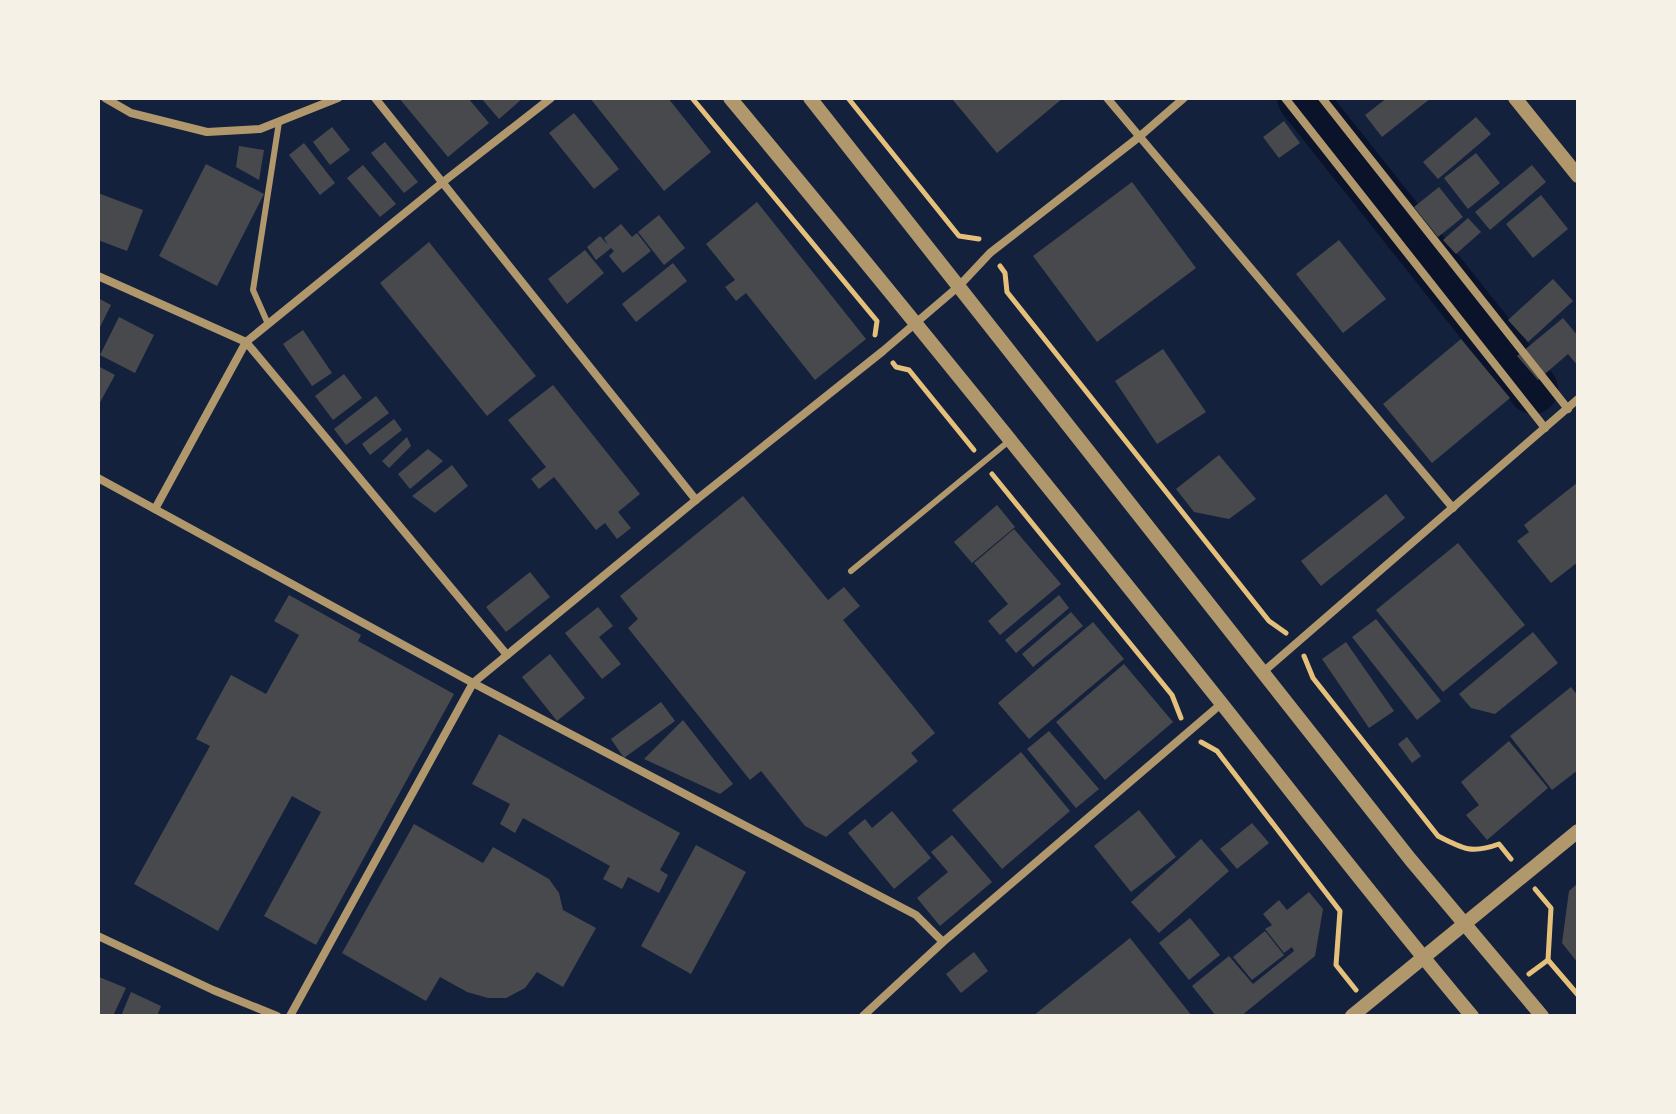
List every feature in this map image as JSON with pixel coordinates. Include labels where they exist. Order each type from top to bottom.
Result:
[{"type":"street","points":[[105,98],[131,113],[207,132],[260,129],[338,98]]},
{"type":"street","points":[[375,98],[696,500]]},
{"type":"street","points":[[155,509],[246,342],[551,98]]},
{"type":"street","points":[[730,98],[877,274],[1368,891],[1472,1016]]},
{"type":"street","points":[[810,98],[1410,859],[1542,1016]]},
{"type":"street","points":[[1107,98],[1453,508]]},
{"type":"street","points":[[290,1016],[473,683],[883,351],[959,286],[990,253],[1184,98]]},
{"type":"street","points":[[1285,98],[1545,428]]},
{"type":"street","points":[[1322,98],[1568,409]]},
{"type":"street","points":[[1515,98],[1578,176]]},
{"type":"street","points":[[98,276],[246,342],[507,655]]},
{"type":"street","points":[[1263,672],[1578,399]]},
{"type":"street","points":[[98,478],[473,683],[916,915],[943,942]]},
{"type":"street","points":[[863,1016],[943,942],[1221,704]]},
{"type":"street","points":[[1352,1016],[1578,831]]},
{"type":"street","points":[[98,936],[277,1016]]},
{"type":"lane","points":[[268,324],[253,290],[279,122]]},
{"type":"lane","points":[[851,571],[1009,441]]},
{"type":"path","points":[[692,98],[877,321],[875,338],[883,351],[896,367],[909,370],[981,460]]},
{"type":"path","points":[[848,98],[959,236],[978,239],[990,253],[1005,273],[1007,292],[1020,309],[1269,621],[1297,642],[1313,678],[1438,836],[1463,849],[1481,851],[1499,844],[1551,908],[1548,960],[1578,995]]},
{"type":"path","points":[[923,238],[945,219]]},
{"type":"path","points":[[854,293],[877,274]]},
{"type":"path","points":[[994,331],[1020,309]]},
{"type":"path","points":[[921,386],[948,366]]},
{"type":"path","points":[[991,472],[1172,695],[1186,734],[1217,751],[1340,911],[1336,965],[1367,1004]]},
{"type":"path","points":[[1410,859],[1438,836]]},
{"type":"path","points":[[1340,911],[1368,891]]},
{"type":"building","points":[[399,98],[468,98],[489,123],[448,157]]},
{"type":"building","points":[[481,98],[523,98],[499,119]]},
{"type":"building","points":[[590,98],[668,98],[711,152],[664,191]]},
{"type":"building","points":[[1063,98],[997,153],[953,100]]},
{"type":"building","points":[[1387,98],[1431,98],[1382,137],[1365,115]]},
{"type":"building","points":[[574,113],[619,169],[594,189],[549,133]]},
{"type":"building","points":[[1476,117],[1491,134],[1438,179],[1423,162]]},
{"type":"building","points":[[1284,121],[1300,143],[1279,158],[1263,137]]},
{"type":"building","points":[[332,127],[350,150],[330,165],[313,142]]},
{"type":"building","points":[[385,142],[418,182],[404,193],[371,153]]},
{"type":"building","points":[[304,143],[335,183],[320,195],[289,155]]},
{"type":"building","points":[[239,146],[264,150],[259,180],[236,167]]},
{"type":"building","points":[[1476,153],[1500,183],[1468,209],[1444,178]]},
{"type":"building","points":[[206,164],[264,194],[217,286],[159,256]]},
{"type":"building","points":[[363,165],[396,204],[380,217],[347,178]]},
{"type":"building","points":[[1532,165],[1546,182],[1490,230],[1475,212]]},
{"type":"building","points":[[1132,182],[1196,268],[1097,342],[1033,256]]},
{"type":"building","points":[[1439,187],[1463,217],[1438,237],[1414,207]]},
{"type":"building","points":[[98,193],[143,210],[127,251],[98,240]]},
{"type":"building","points":[[1541,195],[1568,229],[1533,258],[1506,224]]},
{"type":"building","points":[[757,202],[866,339],[815,380],[746,293],[736,301],[725,287],[735,280],[706,244]]},
{"type":"building","points":[[659,215],[685,248],[664,265],[638,232]]},
{"type":"building","points":[[1468,218],[1481,232],[1456,254],[1443,240]]},
{"type":"building","points":[[621,224],[632,237],[637,233],[651,251],[623,273],[609,256],[614,251],[611,248],[596,260],[587,247],[600,236],[608,245],[604,238]]},
{"type":"building","points":[[1339,240],[1386,299],[1343,333],[1296,274]]},
{"type":"building","points":[[429,242],[536,376],[487,416],[380,283]]},
{"type":"building","points":[[585,250],[604,273],[567,304],[548,279]]},
{"type":"building","points":[[673,263],[687,281],[636,322],[622,304]]},
{"type":"building","points":[[1553,279],[1573,301],[1528,342],[1508,320]]},
{"type":"building","points":[[98,298],[111,305],[98,331]]},
{"type":"building","points":[[119,317],[154,335],[135,373],[100,355]]},
{"type":"building","points":[[1563,318],[1578,336],[1578,366],[1568,354],[1538,380],[1517,356]]},
{"type":"building","points":[[303,330],[332,373],[312,386],[283,344]]},
{"type":"building","points":[[1461,339],[1510,398],[1432,463],[1383,404]]},
{"type":"building","points":[[1163,349],[1206,412],[1157,444],[1115,381]]},
{"type":"building","points":[[98,366],[115,375],[98,406]]},
{"type":"building","points":[[344,374],[362,398],[333,420],[315,396]]},
{"type":"building","points":[[553,385],[640,494],[618,512],[631,528],[617,539],[605,523],[596,530],[554,477],[539,489],[531,479],[546,467],[508,420]]},
{"type":"building","points":[[376,396],[389,413],[346,445],[334,429]]},
{"type":"building","points":[[394,419],[402,430],[370,455],[362,444]]},
{"type":"building","points":[[407,437],[411,446],[389,468],[382,461]]},
{"type":"building","points":[[428,449],[443,461],[410,489],[398,474]]},
{"type":"building","points":[[1219,455],[1256,499],[1229,519],[1194,512],[1176,489]]},
{"type":"building","points":[[452,465],[468,486],[435,513],[412,496]]},
{"type":"building","points":[[1578,482],[1578,562],[1551,583],[1517,541],[1529,532],[1524,525]]},
{"type":"building","points":[[1386,494],[1405,518],[1321,586],[1301,561]]},
{"type":"building","points":[[743,496],[828,600],[844,587],[860,606],[843,620],[935,733],[911,753],[918,761],[826,837],[805,826],[761,771],[750,780],[628,628],[638,619],[620,596]]},
{"type":"building","points":[[997,505],[1015,527],[972,563],[954,542]]},
{"type":"building","points":[[1014,529],[1061,584],[1000,635],[988,621],[1008,604],[974,563]]},
{"type":"building","points":[[1458,543],[1525,625],[1443,692],[1376,610]]},
{"type":"building","points":[[530,572],[550,597],[506,632],[486,607]]},
{"type":"building","points":[[289,595],[361,635],[358,641],[454,694],[316,945],[264,916],[321,812],[292,796],[218,931],[134,884],[210,746],[196,739],[231,675],[266,694],[299,635],[274,621]]},
{"type":"building","points":[[1059,595],[1069,608],[1016,653],[1005,640]]},
{"type":"building","points":[[598,607],[613,626],[599,637],[621,664],[602,679],[565,633]]},
{"type":"building","points":[[1071,612],[1083,626],[1033,667],[1022,654]]},
{"type":"building","points":[[1376,619],[1441,701],[1417,720],[1352,637]]},
{"type":"building","points":[[1093,622],[1124,659],[1029,739],[998,703]]},
{"type":"building","points":[[1533,632],[1558,663],[1495,714],[1471,708],[1459,694]]},
{"type":"building","points":[[1346,642],[1394,711],[1369,728],[1322,659]]},
{"type":"building","points":[[550,654],[585,698],[557,721],[522,677]]},
{"type":"building","points":[[1124,664],[1173,722],[1105,780],[1056,722]]},
{"type":"building","points":[[1571,687],[1578,696],[1578,770],[1552,790],[1510,736]]},
{"type":"building","points":[[661,702],[675,721],[624,758],[611,739]]},
{"type":"building","points":[[683,720],[733,784],[720,794],[644,759]]},
{"type":"building","points":[[1049,731],[1099,789],[1076,808],[1027,749]]},
{"type":"building","points":[[499,734],[680,833],[660,870],[668,875],[659,893],[628,877],[622,889],[603,879],[610,866],[523,818],[515,833],[500,824],[510,804],[472,784]]},
{"type":"building","points":[[1407,737],[1421,756],[1412,763],[1398,744]]},
{"type":"building","points":[[1509,741],[1548,788],[1487,840],[1466,815],[1479,805],[1461,782]]},
{"type":"building","points":[[1021,752],[1070,811],[1002,869],[952,810]]},
{"type":"building","points":[[1139,810],[1176,857],[1131,892],[1094,846]]},
{"type":"building","points":[[892,811],[931,858],[894,889],[848,833],[865,819],[872,828]]},
{"type":"building","points":[[1252,823],[1269,843],[1237,869],[1220,849]]},
{"type":"building","points":[[414,824],[483,863],[493,847],[549,879],[559,893],[563,910],[596,928],[563,987],[537,972],[525,988],[506,998],[488,998],[467,992],[440,977],[426,1001],[342,953]]},
{"type":"building","points":[[952,835],[992,882],[940,926],[917,898],[948,872],[931,852]]},
{"type":"building","points":[[1201,839],[1229,871],[1159,933],[1131,902]]},
{"type":"building","points":[[696,845],[746,872],[691,974],[641,946]]},
{"type":"building","points":[[1578,883],[1578,963],[1562,943],[1569,891]]},
{"type":"building","points":[[1309,892],[1323,909],[1315,956],[1241,1016],[1216,1016],[1192,986],[1229,956],[1253,984],[1294,951],[1292,947],[1284,953],[1265,929],[1272,925],[1263,914],[1279,900],[1287,910]]},
{"type":"building","points":[[1190,918],[1220,955],[1189,980],[1159,943]]},
{"type":"building","points":[[1265,931],[1284,955],[1252,980],[1233,957]]},
{"type":"building","points":[[1130,938],[1192,1016],[1033,1016]]},
{"type":"building","points":[[974,952],[988,971],[961,993],[946,974]]},
{"type":"building","points":[[99,977],[126,988],[113,1016],[98,1016]]},
{"type":"building","points":[[131,992],[161,1006],[157,1016],[121,1016]]},
{"type":"waterway","points":[[1302,98],[1533,389]]}]
